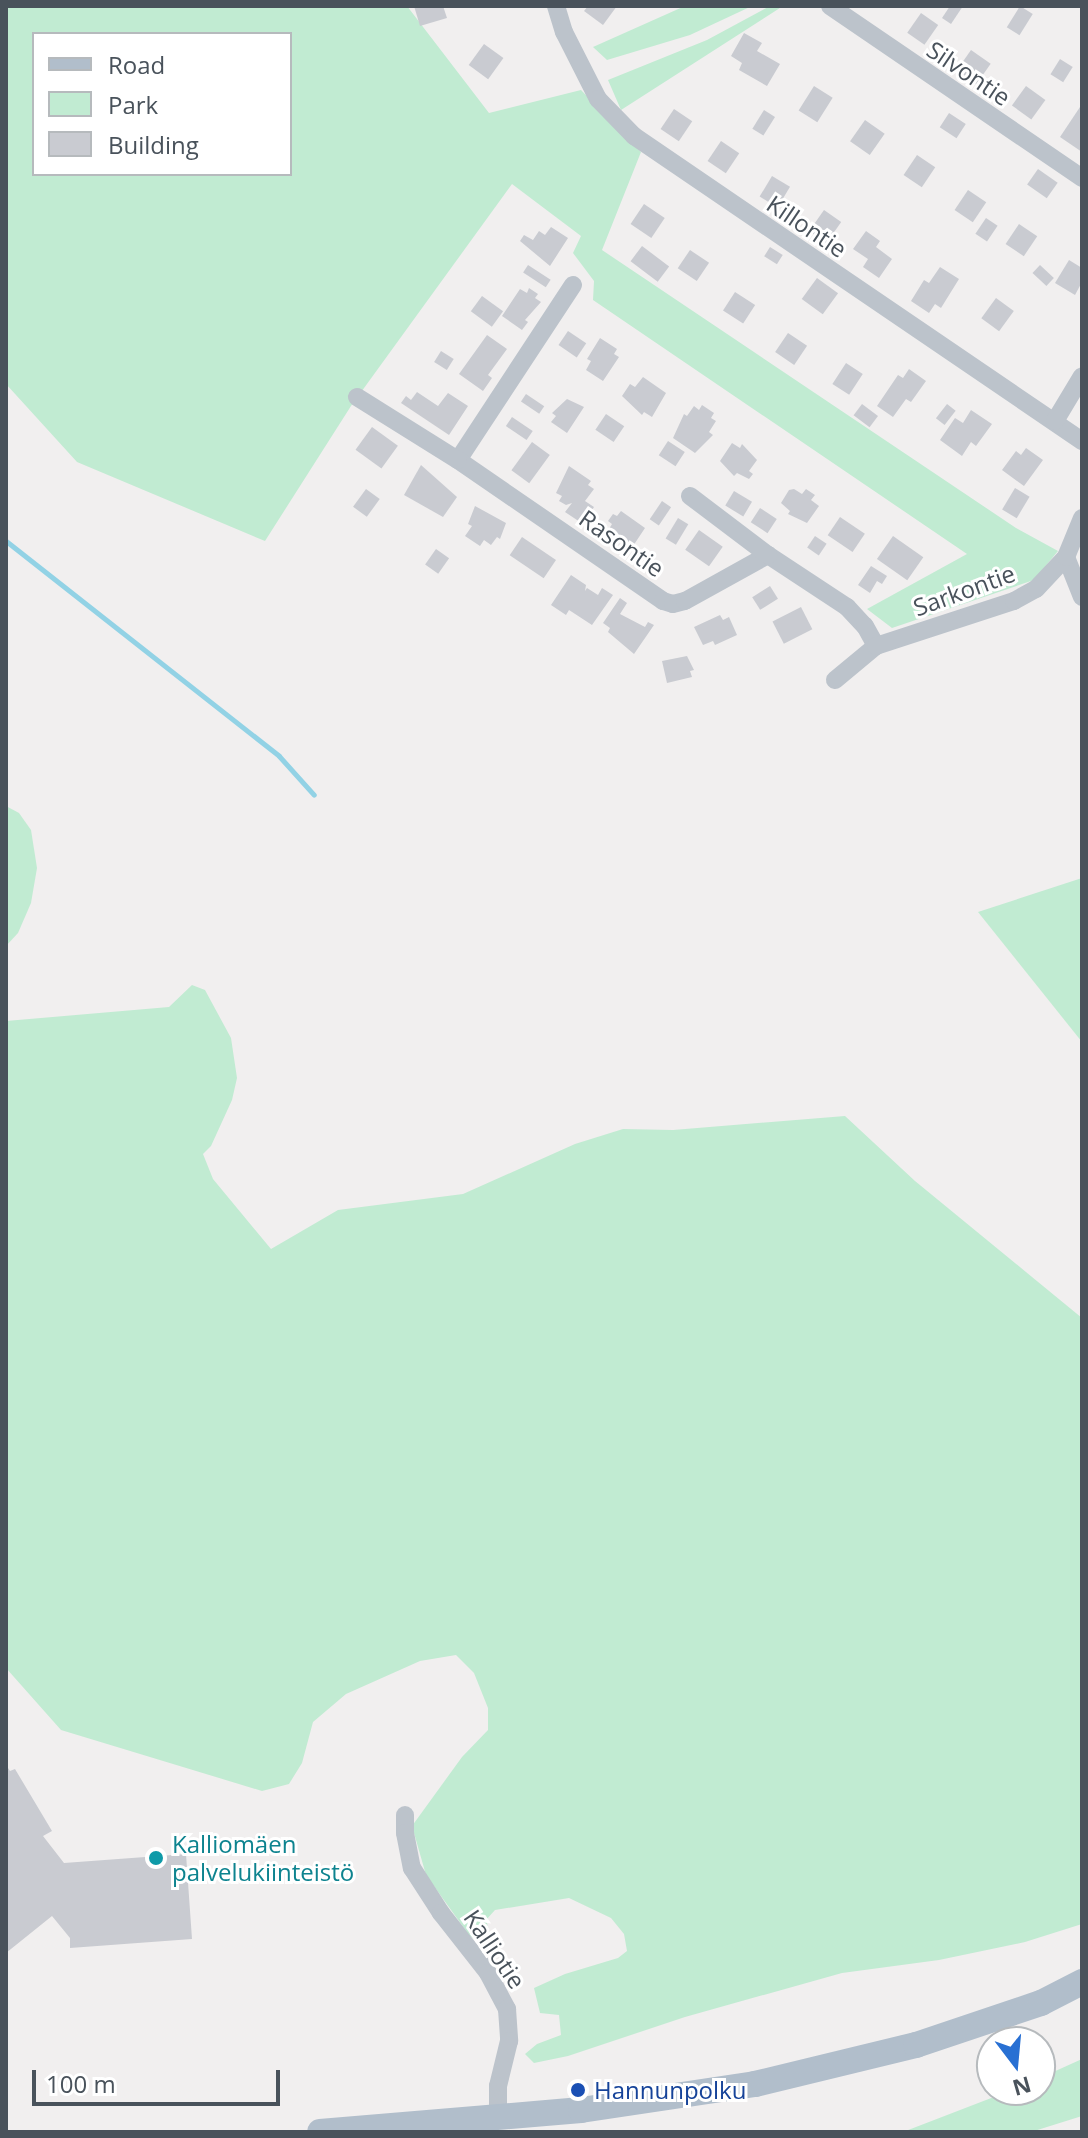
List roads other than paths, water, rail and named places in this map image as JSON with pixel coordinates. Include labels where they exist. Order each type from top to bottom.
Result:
[{"type":"main road","points":[[320,2132],[498,2118],[755,2084],[916,2045],[1041,2003],[1082,1982]]},
{"type":"main road","points":[[1041,2003],[1082,1998]]},
{"type":"street","name":"Killontie","points":[[556,6],[564,32],[598,99],[634,136],[1082,441]]},
{"type":"street","name":"Silvontie","points":[[830,6],[1082,178]]},
{"type":"street","points":[[458,460],[573,285]]},
{"type":"street","points":[[1055,421],[1082,376]]},
{"type":"street","name":"Rasontie","points":[[357,397],[458,460],[663,601],[673,604],[685,601],[768,555]]},
{"type":"street","points":[[690,496],[768,555],[847,607],[865,626],[876,646]]},
{"type":"street","name":"Sarkontie","points":[[835,680],[876,646],[1014,601],[1050,577],[1066,557],[1082,518]]},
{"type":"street","points":[[1066,557],[1082,597]]},
{"type":"street","name":"Kalliotie","points":[[405,1815],[412,1868],[441,1913],[488,1973],[507,2009],[509,2041],[498,2086],[498,2118]]},
{"type":"waterway","points":[[6,541],[279,756],[314,795]]},
{"type":"place","name":"Kalliomäen palvelukiinteistö","points":[[156,1858]]},
{"type":"place","name":"Hannunpolku","points":[[578,2090]]}]
